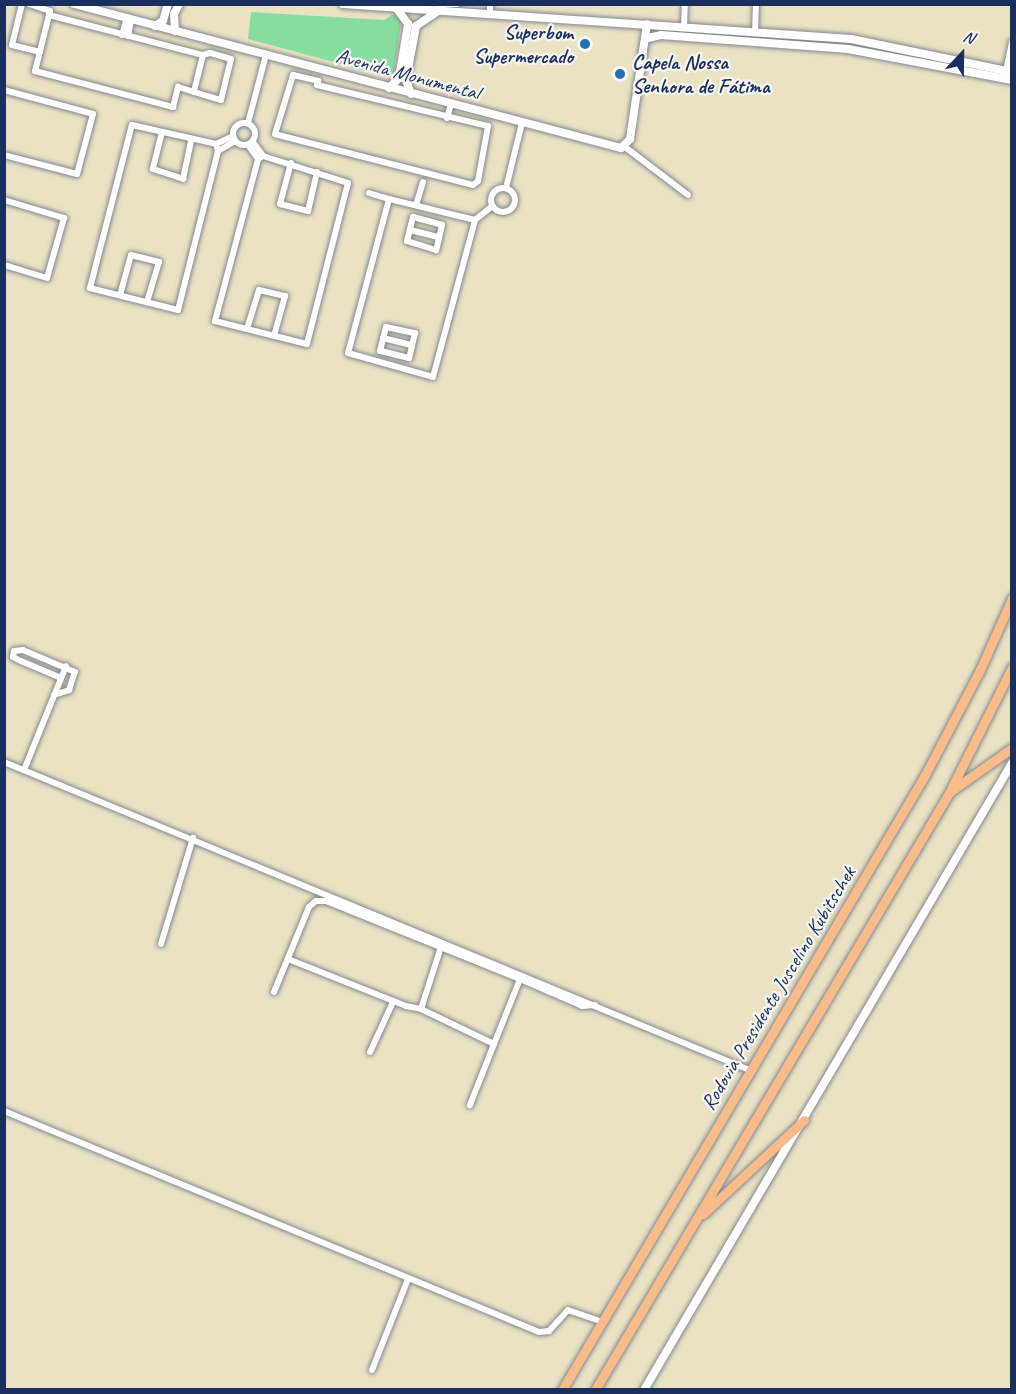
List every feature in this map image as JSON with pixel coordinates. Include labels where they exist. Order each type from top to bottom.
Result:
[{"type":"highway","name":"Rodovia Presidente Juscelino Kubitschek","points":[[562,1389],[925,776],[980,670],[1011,598]]},
{"type":"highway","points":[[595,1389],[949,793],[1011,667]]},
{"type":"highway","points":[[949,793],[1011,748]]},
{"type":"highway","points":[[695,1222],[804,1120]]},
{"type":"street","points":[[22,4],[12,45],[40,52]]},
{"type":"street","points":[[29,4],[50,11],[35,70],[173,107],[178,87],[221,100],[231,59],[210,53],[203,56],[49,15]]},
{"type":"street","name":"Avenida Monumental","points":[[74,4],[522,123],[625,147]]},
{"type":"street","points":[[156,26],[163,21],[168,4]]},
{"type":"street","points":[[175,31],[174,14],[179,4]]},
{"type":"street","points":[[343,4],[437,8],[490,14],[755,32],[1011,80]]},
{"type":"street","points":[[411,94],[406,80],[416,26],[437,8],[457,4]]},
{"type":"street","points":[[490,4],[490,14]]},
{"type":"street","points":[[684,27],[685,4]]},
{"type":"street","points":[[755,32],[756,4]]},
{"type":"street","points":[[389,88],[399,78],[408,24],[397,8]]},
{"type":"street","points":[[125,35],[129,19]]},
{"type":"street","points":[[647,24],[648,38],[630,139],[625,147],[688,195]]},
{"type":"street","points":[[722,39],[723,30]]},
{"type":"street","points":[[648,38],[661,35],[722,39],[851,39],[1009,71],[1011,42]]},
{"type":"street","points":[[248,123],[266,55]]},
{"type":"street","points":[[195,92],[203,56]]},
{"type":"street","points":[[293,75],[318,81],[317,85],[447,118],[489,128],[478,181],[473,185],[275,134],[293,75]]},
{"type":"street","points":[[4,90],[93,114],[77,174],[4,155]]},
{"type":"street","points":[[447,118],[451,104]]},
{"type":"street","points":[[234,138],[235,127],[248,123]]},
{"type":"street","points":[[248,123],[255,129],[250,143]]},
{"type":"street","points":[[506,188],[522,123]]},
{"type":"street","points":[[217,147],[178,310],[90,288],[132,125],[217,147],[234,138],[250,143],[260,158],[291,163],[348,183],[307,344],[215,321],[260,158]]},
{"type":"street","points":[[162,132],[153,169],[183,179],[191,140]]},
{"type":"street","points":[[291,163],[280,204],[308,211],[317,172]]},
{"type":"street","points":[[416,205],[423,182]]},
{"type":"street","points":[[389,199],[348,353],[433,377],[475,220],[492,206],[493,193],[506,188]]},
{"type":"street","points":[[492,206],[502,213],[513,208],[515,196],[506,188]]},
{"type":"street","points":[[369,193],[475,220]]},
{"type":"street","points":[[4,200],[64,218],[47,278],[4,265]]},
{"type":"street","points":[[428,221],[431,209]]},
{"type":"street","points":[[413,217],[428,221],[442,225],[436,250],[407,241],[413,217]]},
{"type":"street","points":[[410,230],[439,237]]},
{"type":"street","points":[[120,295],[131,255],[159,262],[147,302]]},
{"type":"street","points":[[247,329],[259,290],[285,296],[274,336]]},
{"type":"street","points":[[386,327],[415,333],[412,345],[409,358],[380,351],[386,327]]},
{"type":"street","points":[[383,338],[412,345]]},
{"type":"street","points":[[391,365],[393,354]]},
{"type":"street","points":[[54,695],[69,690],[76,677],[66,666],[23,650],[14,651],[13,657],[21,662],[61,678]]},
{"type":"street","points":[[24,770],[66,666]]},
{"type":"street","points":[[4,762],[443,941],[752,1071]]},
{"type":"street","points":[[644,1389],[804,1120],[1011,763]]},
{"type":"street","points":[[160,944],[193,838]]},
{"type":"street","points":[[274,992],[309,907],[320,900],[582,1006],[595,1005]]},
{"type":"street","points":[[421,1009],[443,941]]},
{"type":"street","points":[[288,959],[393,1002],[421,1009],[494,1044]]},
{"type":"street","points":[[470,1105],[520,980]]},
{"type":"street","points":[[370,1052],[393,1002]]},
{"type":"street","points":[[4,1111],[539,1332],[549,1331],[568,1310],[602,1322]]},
{"type":"street","points":[[372,1370],[408,1278]]},
{"type":"green space","points":[[251,12],[384,20],[392,15],[402,17],[393,78],[248,39]]},
{"type":"place","name":"Superbom Supermercado","points":[[585,44]]},
{"type":"place","name":"Capela Nossa Senhora de Fátima","points":[[620,74]]}]
